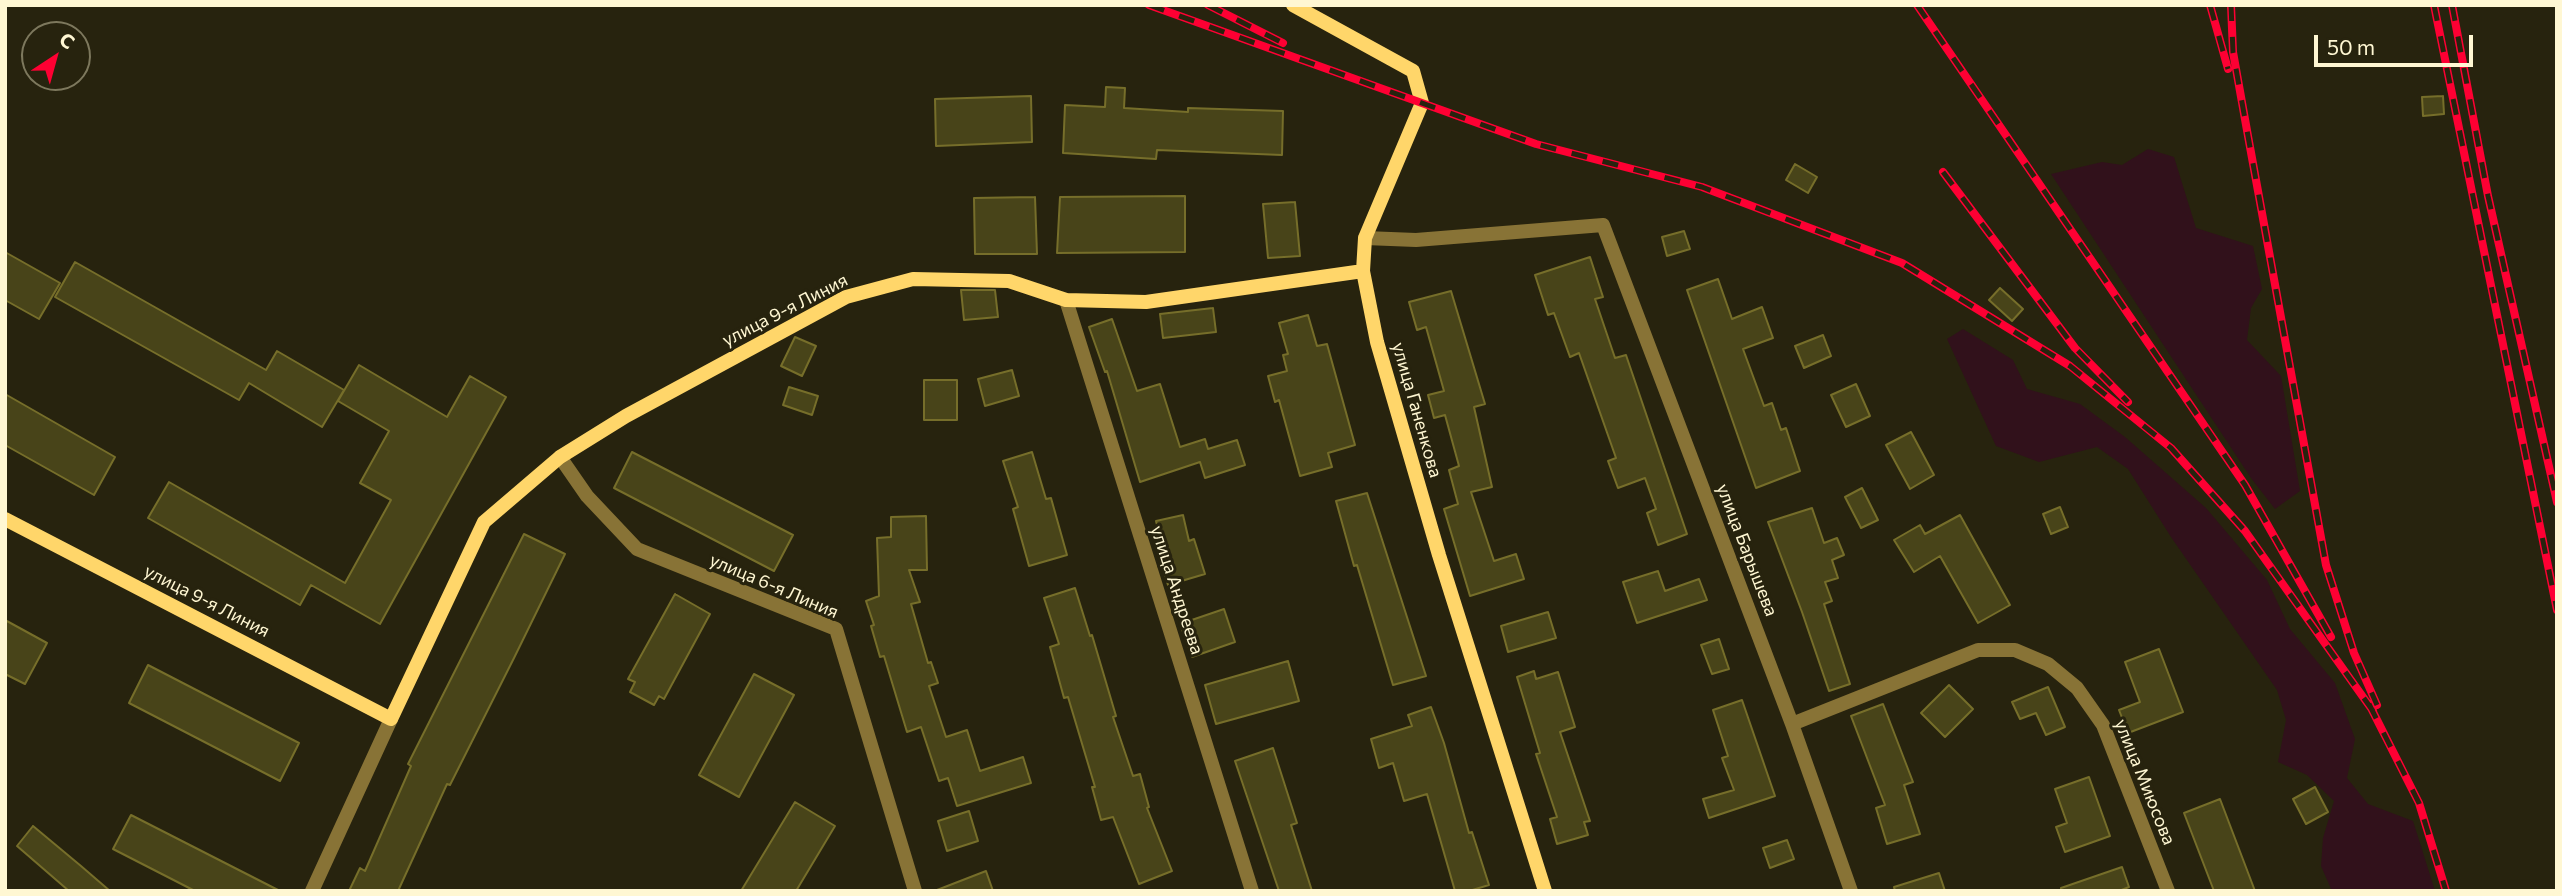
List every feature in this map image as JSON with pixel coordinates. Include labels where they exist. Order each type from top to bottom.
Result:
[{"type":"street","name":"улица Ганенкова","points":[[1293,5],[1413,71],[1422,103],[1365,238],[1363,271],[1377,342],[1438,555],[1545,891]]},
{"type":"street","name":"улица Барышева","points":[[1365,238],[1416,240],[1604,225],[1792,724],[1851,891]]},
{"type":"street","name":"улица 9-я Линия","points":[[313,891],[484,522],[560,457],[626,416],[846,297],[913,279],[1009,281],[1066,300],[1146,302],[1363,271]]},
{"type":"street","name":"улица Андреева","points":[[1066,300],[1252,891]]},
{"type":"street","name":"улица 6-я Линия","points":[[560,457],[587,496],[636,549],[836,629],[915,891]]},
{"type":"street","name":"улица 9-я Линия","points":[[5,519],[391,719]]},
{"type":"street","name":"улица Миюсова","points":[[1792,724],[1978,650],[2015,650],[2048,664],[2077,688],[2103,725],[2168,891]]},
{"type":"shaded area","points":[[2148,149],[2174,157],[2196,228],[2253,246],[2262,289],[2251,308],[2247,340],[2281,376],[2300,491],[2275,509],[2251,478],[2051,174],[2102,162],[2122,165]]},
{"type":"shaded area","points":[[1963,329],[2013,360],[2027,389],[2080,404],[2125,437],[2206,508],[2267,580],[2290,629],[2335,683],[2355,739],[2347,778],[2368,804],[2413,821],[2435,891],[2332,891],[2321,866],[2323,838],[2334,801],[2307,775],[2278,762],[2286,720],[2277,690],[2171,537],[2128,469],[2097,447],[2039,462],[1996,446],[1947,339]]},
{"type":"building","points":[[1106,87],[1125,88],[1124,108],[1188,112],[1188,108],[1283,111],[1282,155],[1157,150],[1156,159],[1063,153],[1065,105],[1105,107]]},
{"type":"building","points":[[1031,96],[1032,142],[936,146],[935,99]]},
{"type":"building","points":[[2443,96],[2444,114],[2423,116],[2422,97]]},
{"type":"building","points":[[1795,164],[1817,177],[1808,193],[1786,180]]},
{"type":"building","points":[[1185,196],[1185,252],[1057,253],[1060,197]]},
{"type":"building","points":[[1035,197],[1037,254],[975,254],[974,198]]},
{"type":"building","points":[[1295,202],[1300,256],[1268,258],[1263,204]]},
{"type":"building","points":[[1684,231],[1690,249],[1667,256],[1662,237]]},
{"type":"building","points":[[5,252],[60,283],[39,319],[5,300]]},
{"type":"building","points":[[1590,257],[1603,297],[1595,299],[1615,358],[1626,355],[1687,534],[1658,545],[1647,513],[1656,509],[1645,478],[1618,488],[1608,461],[1616,458],[1579,353],[1570,357],[1554,313],[1548,315],[1535,275]]},
{"type":"building","points":[[75,262],[266,370],[277,351],[344,390],[322,427],[249,383],[239,400],[55,297]]},
{"type":"building","points":[[1718,279],[1732,319],[1762,307],[1773,338],[1743,349],[1764,406],[1772,403],[1781,430],[1786,428],[1800,471],[1756,488],[1687,290]]},
{"type":"building","points":[[2000,288],[2023,309],[2012,321],[1989,300]]},
{"type":"building","points":[[961,290],[995,290],[998,317],[964,320]]},
{"type":"building","points":[[1451,291],[1485,404],[1474,407],[1492,487],[1471,492],[1494,561],[1516,554],[1524,579],[1470,596],[1444,509],[1458,504],[1449,470],[1459,466],[1445,415],[1434,418],[1428,395],[1444,391],[1426,327],[1417,330],[1409,302]]},
{"type":"building","points":[[1213,308],[1216,332],[1163,338],[1160,314]]},
{"type":"building","points":[[1308,315],[1317,346],[1327,344],[1355,445],[1328,453],[1332,467],[1300,476],[1279,400],[1275,402],[1268,376],[1287,371],[1283,355],[1288,354],[1279,323]]},
{"type":"building","points":[[1112,319],[1137,391],[1160,384],[1180,447],[1205,439],[1208,449],[1237,440],[1245,465],[1205,478],[1200,462],[1140,482],[1107,371],[1105,372],[1089,327]]},
{"type":"building","points":[[1823,335],[1831,356],[1804,368],[1795,346]]},
{"type":"building","points":[[795,337],[816,346],[802,376],[781,366]]},
{"type":"building","points":[[359,365],[447,417],[470,376],[506,397],[380,624],[311,585],[300,605],[148,518],[169,482],[345,583],[391,500],[360,483],[389,431],[338,401]]},
{"type":"building","points":[[1012,370],[1019,396],[985,406],[978,379]]},
{"type":"building","points":[[924,380],[957,380],[957,420],[924,420]]},
{"type":"building","points":[[1856,384],[1870,416],[1846,427],[1831,395]]},
{"type":"building","points":[[789,387],[818,396],[812,415],[783,405]]},
{"type":"building","points":[[5,394],[115,457],[94,495],[5,445]]},
{"type":"building","points":[[1911,432],[1934,475],[1910,489],[1886,445]]},
{"type":"building","points":[[632,452],[793,535],[774,571],[614,488]]},
{"type":"building","points":[[1032,452],[1046,499],[1051,498],[1067,555],[1029,566],[1013,509],[1018,507],[1003,461]]},
{"type":"building","points":[[1862,488],[1878,520],[1861,528],[1845,497]]},
{"type":"building","points":[[1367,493],[1426,676],[1393,685],[1336,501]]},
{"type":"building","points":[[2060,507],[2068,527],[2051,534],[2043,514]]},
{"type":"building","points":[[1812,508],[1824,543],[1837,538],[1844,555],[1832,560],[1838,578],[1825,582],[1832,601],[1824,604],[1850,684],[1829,691],[1768,522]]},
{"type":"building","points":[[1183,515],[1189,541],[1194,539],[1205,574],[1168,585],[1157,550],[1163,548],[1156,521]]},
{"type":"building","points":[[1960,515],[2010,605],[1978,623],[1940,556],[1914,572],[1894,540],[1920,525],[1925,534]]},
{"type":"building","points":[[926,516],[927,570],[909,570],[920,602],[911,604],[928,663],[931,662],[938,683],[929,686],[946,737],[967,730],[980,771],[1023,757],[1031,783],[957,806],[948,778],[939,781],[921,727],[907,732],[884,656],[880,657],[866,601],[879,596],[877,538],[891,537],[891,517]]},
{"type":"building","points":[[524,534],[565,554],[450,785],[447,784],[398,891],[349,891],[360,868],[365,871],[411,766],[408,764]]},
{"type":"building","points":[[1658,571],[1665,591],[1699,579],[1707,600],[1637,623],[1623,582]]},
{"type":"building","points":[[1075,588],[1090,636],[1092,635],[1116,716],[1113,717],[1133,776],[1140,774],[1149,807],[1147,808],[1172,871],[1139,884],[1113,817],[1101,820],[1092,787],[1095,787],[1068,697],[1064,698],[1050,647],[1059,644],[1044,598]]},
{"type":"building","points":[[675,594],[710,614],[664,699],[659,696],[654,705],[630,692],[635,682],[628,679]]},
{"type":"building","points":[[1224,609],[1235,642],[1192,657],[1180,624]]},
{"type":"building","points":[[1548,612],[1556,638],[1508,652],[1501,626]]},
{"type":"building","points":[[5,620],[47,643],[25,684],[5,674]]},
{"type":"building","points":[[1719,639],[1729,669],[1712,674],[1701,645]]},
{"type":"building","points":[[2159,649],[2183,712],[2128,733],[2119,710],[2140,702],[2125,662]]},
{"type":"building","points":[[1288,661],[1299,701],[1216,724],[1205,685]]},
{"type":"building","points":[[148,665],[299,743],[280,781],[129,703]]},
{"type":"building","points":[[1534,671],[1536,679],[1558,672],[1575,727],[1560,732],[1590,821],[1584,822],[1588,835],[1557,844],[1550,819],[1557,817],[1536,754],[1540,753],[1517,677]]},
{"type":"building","points":[[754,674],[794,695],[739,797],[699,775]]},
{"type":"building","points":[[1949,685],[1973,709],[1945,737],[1921,713]]},
{"type":"building","points":[[2048,687],[2065,727],[2046,735],[2036,713],[2020,719],[2012,702]]},
{"type":"building","points":[[1742,700],[1775,796],[1709,818],[1703,799],[1734,790],[1722,758],[1728,756],[1713,710]]},
{"type":"building","points":[[1883,704],[1913,782],[1904,785],[1920,834],[1887,844],[1876,808],[1885,805],[1851,716]]},
{"type":"building","points":[[1431,707],[1469,833],[1472,832],[1489,885],[1469,891],[1455,891],[1427,794],[1404,801],[1393,763],[1379,768],[1371,739],[1412,726],[1408,715]]},
{"type":"building","points":[[1273,748],[1297,823],[1291,825],[1312,891],[1279,891],[1235,761]]},
{"type":"building","points":[[2089,777],[2110,836],[2065,852],[2056,827],[2067,823],[2055,789]]},
{"type":"building","points":[[2315,787],[2328,812],[2306,824],[2293,799]]},
{"type":"building","points":[[2220,799],[2255,891],[2214,891],[2184,813]]},
{"type":"building","points":[[795,802],[835,826],[796,891],[741,891]]},
{"type":"building","points":[[969,811],[978,841],[947,851],[938,821]]},
{"type":"building","points":[[131,815],[280,891],[195,891],[113,849]]},
{"type":"building","points":[[33,826],[110,891],[69,891],[17,846]]},
{"type":"building","points":[[1787,840],[1794,859],[1770,868],[1763,848]]},
{"type":"building","points":[[2122,867],[2129,887],[2119,891],[2061,891],[2061,888]]},
{"type":"building","points":[[986,871],[993,891],[937,891],[937,890]]},
{"type":"building","points":[[1939,873],[1945,891],[1895,891],[1894,887]]},
{"type":"railway","points":[[1149,5],[1536,144],[1702,187],[1902,263],[2070,366],[2171,448],[2245,531],[2373,711]]},
{"type":"railway","points":[[1208,5],[1283,43]]},
{"type":"railway","points":[[1917,5],[2245,485],[2331,637]]},
{"type":"railway","points":[[2210,5],[2228,69]]},
{"type":"railway","points":[[2231,5],[2233,52],[2326,565],[2354,653],[2377,705]]},
{"type":"railway","points":[[2434,5],[2557,610]]},
{"type":"railway","points":[[2452,5],[2488,196],[2557,502]]},
{"type":"railway","points":[[1943,172],[2075,348],[2128,402]]},
{"type":"railway","points":[[2369,704],[2419,803],[2446,891]]}]
